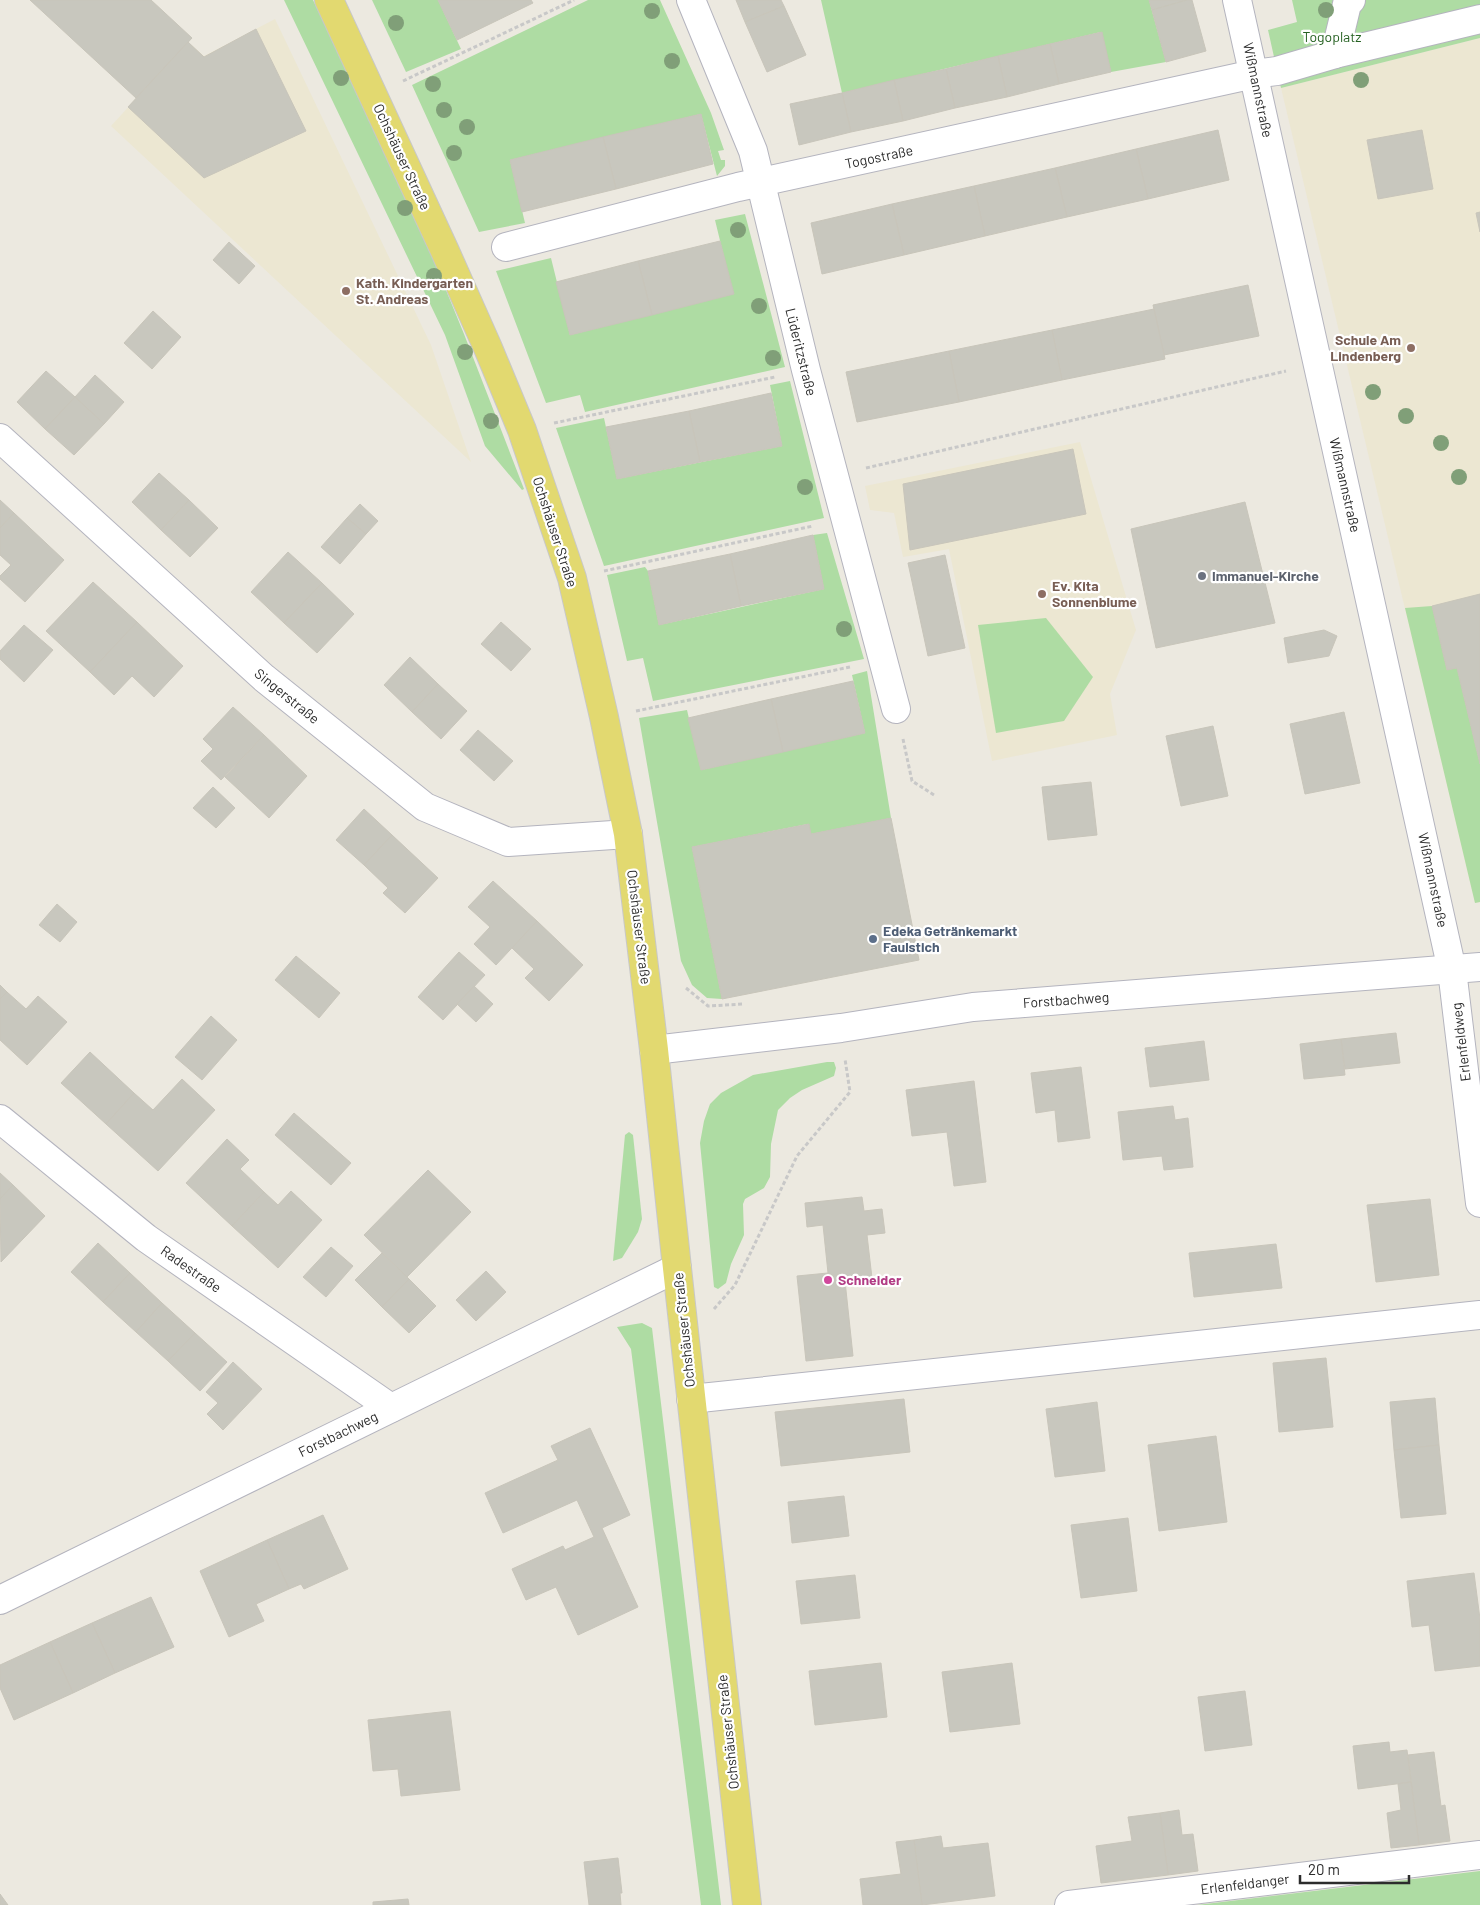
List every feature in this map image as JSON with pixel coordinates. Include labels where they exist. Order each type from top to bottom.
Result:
[{"type":"main road","name":"Ochshäuser Straße","points":[[329,0],[464,294],[522,430],[572,578],[604,718],[628,834],[654,1050],[747,1905]]},
{"type":"street","name":"Lüderitzstraße","points":[[691,0],[752,151],[806,370],[896,709]]},
{"type":"street","name":"Wißmannstraße","points":[[1238,0],[1452,970]]},
{"type":"street","points":[[1335,54],[1347,4],[1350,0]]},
{"type":"street","name":"Togostraße","points":[[506,247],[759,183],[1254,74],[1277,71],[1335,54],[1480,19]]},
{"type":"street","name":"Singerstraße","points":[[0,438],[264,678],[425,807],[508,842],[628,834]]},
{"type":"street","name":"Forstbachweg","points":[[654,1050],[840,1028],[973,1007],[1480,967]]},
{"type":"street","name":"Erlenfeldweg","points":[[1452,970],[1480,1203]]},
{"type":"street","name":"Radestraße","points":[[0,1119],[146,1238],[391,1408]]},
{"type":"street","name":"Forstbachweg","points":[[0,1600],[677,1268]]},
{"type":"street","points":[[691,1399],[1480,1315]]},
{"type":"street","name":"Erlenfeldanger","points":[[1069,1905],[1480,1855]]},
{"type":"path","points":[[374,97],[574,0]]},
{"type":"path","points":[[834,475],[1318,364]]},
{"type":"path","points":[[522,430],[806,370]]},
{"type":"path","points":[[572,578],[845,519]]},
{"type":"path","points":[[604,718],[883,660]]},
{"type":"path","points":[[896,709],[912,780],[934,795]]},
{"type":"path","points":[[686,988],[708,1006],[747,1004]]},
{"type":"path","points":[[685,1339],[736,1285],[797,1156],[850,1092],[840,1028]]},
{"type":"shaded area","name":"Kath. Kindergarten St. Andreas","points":[[275,19],[431,345],[471,462],[111,126],[188,42],[204,56]]},
{"type":"shaded area","name":"Schule Am Lindenberg","points":[[1480,38],[1480,902],[1475,903],[1281,88]]},
{"type":"shaded area","name":"Ev. Kita Sonnenblume","points":[[1080,442],[1136,630],[1110,694],[1117,735],[992,761],[949,549],[903,557],[894,513],[870,510],[865,486]]},
{"type":"green space","points":[[284,0],[313,0],[418,222],[464,334],[524,489],[522,490],[485,446],[445,335]]},
{"type":"green space","points":[[372,0],[438,0],[461,49],[406,72]]},
{"type":"green space","points":[[588,0],[660,0],[711,113],[724,150],[718,151],[721,160],[725,160],[725,166],[717,176],[701,114],[510,160],[525,223],[479,232],[412,85]]},
{"type":"green space","points":[[821,0],[1149,0],[1166,62],[1111,72],[1101,32],[842,93]]},
{"type":"green space","name":"Togoplatz","points":[[1292,0],[1480,0],[1480,38],[1281,88],[1268,30],[1297,22]]},
{"type":"green space","points":[[745,214],[785,367],[585,412],[580,395],[546,403],[496,271],[551,258],[570,335],[733,294],[715,220]]},
{"type":"green space","points":[[790,381],[824,518],[604,566],[556,428],[604,418],[617,479],[782,446],[770,385]]},
{"type":"green space","points":[[827,533],[864,659],[653,701],[643,658],[627,661],[607,575],[645,567],[648,571],[659,625],[824,589],[813,535]]},
{"type":"green space","points":[[1432,606],[1447,670],[1457,668],[1480,764],[1480,902],[1475,903],[1405,608]]},
{"type":"green space","points":[[1046,618],[1093,677],[1064,721],[996,733],[978,625]]},
{"type":"green space","points":[[867,671],[891,818],[811,834],[808,824],[692,847],[722,999],[707,998],[692,985],[681,961],[639,718],[687,710],[701,770],[865,733],[852,675]]},
{"type":"green space","points":[[834,1062],[836,1068],[834,1076],[802,1090],[790,1098],[778,1110],[771,1144],[770,1177],[764,1188],[745,1199],[743,1204],[744,1235],[731,1264],[726,1283],[718,1289],[714,1287],[700,1143],[704,1121],[710,1104],[721,1093],[753,1075]]},
{"type":"green space","points":[[629,1132],[633,1135],[642,1219],[638,1232],[622,1258],[613,1261],[625,1135]]},
{"type":"green space","points":[[642,1323],[652,1328],[721,1905],[701,1905],[631,1349],[617,1327]]},
{"type":"green space","points":[[1480,1871],[1480,1905],[1197,1905]]},
{"type":"building","points":[[30,0],[151,0],[192,38],[136,98]]},
{"type":"building","points":[[438,0],[531,0],[533,3],[457,40]]},
{"type":"building","points":[[736,0],[781,0],[784,6],[745,22]]},
{"type":"building","points":[[1149,0],[1187,0],[1152,10]]},
{"type":"building","points":[[1192,0],[1206,51],[1166,62],[1152,10]]},
{"type":"building","points":[[784,6],[806,55],[767,72],[745,22]]},
{"type":"building","points":[[256,29],[306,131],[204,178],[128,107],[188,42],[204,57]]},
{"type":"building","points":[[1102,32],[1111,72],[1059,84],[1050,44]]},
{"type":"building","points":[[1050,44],[1059,84],[1007,97],[998,56]]},
{"type":"building","points":[[998,56],[1007,97],[955,108],[946,69]]},
{"type":"building","points":[[946,69],[955,108],[903,121],[894,80]]},
{"type":"building","points":[[894,80],[903,121],[851,132],[842,93]]},
{"type":"building","points":[[842,93],[851,132],[799,145],[790,104]]},
{"type":"building","points":[[701,114],[713,164],[616,189],[603,137]]},
{"type":"building","points":[[1218,130],[1229,180],[1148,199],[1136,149]]},
{"type":"building","points":[[1422,130],[1433,189],[1378,199],[1367,140]]},
{"type":"building","points":[[603,137],[616,189],[522,212],[510,160]]},
{"type":"building","points":[[1136,149],[1148,199],[1067,217],[1055,168]]},
{"type":"building","points":[[1055,168],[1067,217],[985,236],[974,186]]},
{"type":"building","points":[[974,186],[985,236],[904,255],[892,204]]},
{"type":"building","points":[[892,204],[904,255],[822,274],[811,223]]},
{"type":"building","points":[[1480,212],[1480,232],[1476,213]]},
{"type":"building","points":[[720,241],[734,294],[652,315],[638,261]]},
{"type":"building","points":[[229,242],[255,266],[239,284],[213,260]]},
{"type":"building","points":[[638,261],[652,315],[570,335],[556,282]]},
{"type":"building","points":[[1248,285],[1259,336],[1164,355],[1153,305]]},
{"type":"building","points":[[1154,309],[1165,359],[1062,380],[1052,330]]},
{"type":"building","points":[[153,311],[181,337],[152,369],[124,343]]},
{"type":"building","points":[[1052,330],[1062,380],[959,402],[949,351]]},
{"type":"building","points":[[949,351],[959,402],[857,422],[846,372]]},
{"type":"building","points":[[46,371],[75,397],[45,429],[17,402]]},
{"type":"building","points":[[95,375],[124,402],[104,424],[75,397]]},
{"type":"building","points":[[771,393],[782,446],[700,462],[689,411]]},
{"type":"building","points":[[75,397],[104,424],[74,455],[45,429]]},
{"type":"building","points":[[689,411],[700,462],[617,479],[606,427]]},
{"type":"building","points":[[1073,449],[1086,514],[910,550],[903,484]]},
{"type":"building","points":[[159,473],[189,500],[161,530],[132,502]]},
{"type":"building","points":[[0,500],[14,513],[0,528]]},
{"type":"building","points":[[189,500],[218,528],[190,557],[161,530]]},
{"type":"building","name":"Immanuel-Kirche","points":[[1245,502],[1275,623],[1156,648],[1131,529]]},
{"type":"building","points":[[360,504],[378,521],[366,534],[347,518]]},
{"type":"building","points":[[14,513],[64,560],[25,602],[0,579],[0,576],[11,565],[0,555],[0,528]]},
{"type":"building","points":[[347,518],[366,534],[340,564],[321,547]]},
{"type":"building","points":[[813,535],[824,589],[741,606],[730,554]]},
{"type":"building","points":[[288,552],[322,583],[284,623],[251,592]]},
{"type":"building","points":[[730,554],[741,606],[659,625],[648,571]]},
{"type":"building","points":[[945,555],[965,648],[928,656],[908,563]]},
{"type":"building","points":[[93,582],[137,622],[90,672],[46,631]]},
{"type":"building","points":[[322,583],[354,614],[317,653],[284,623]]},
{"type":"building","points":[[1480,594],[1480,764],[1457,668],[1447,670],[1432,606]]},
{"type":"building","points":[[137,622],[183,666],[154,697],[132,676],[114,695],[90,672]]},
{"type":"building","points":[[501,622],[531,649],[511,671],[481,644]]},
{"type":"building","points":[[24,625],[53,650],[24,682],[0,659],[0,651]]},
{"type":"building","points":[[1324,630],[1337,636],[1329,656],[1288,663],[1284,638]]},
{"type":"building","points":[[410,657],[438,684],[412,712],[384,685]]},
{"type":"building","points":[[853,681],[865,733],[783,752],[771,699]]},
{"type":"building","points":[[438,684],[467,711],[441,739],[412,712]]},
{"type":"building","points":[[771,699],[783,752],[701,770],[688,718]]},
{"type":"building","points":[[233,707],[264,735],[221,780],[201,761],[213,749],[203,739]]},
{"type":"building","points":[[1344,712],[1360,783],[1305,794],[1290,724]]},
{"type":"building","points":[[1213,726],[1228,796],[1181,806],[1166,736]]},
{"type":"building","points":[[478,730],[513,761],[494,781],[460,750]]},
{"type":"building","points":[[264,735],[307,776],[269,818],[225,777]]},
{"type":"building","points":[[1091,782],[1097,835],[1048,840],[1042,787]]},
{"type":"building","points":[[213,787],[235,808],[216,828],[193,808]]},
{"type":"building","points":[[364,809],[392,835],[364,865],[336,840]]},
{"type":"building","name":"Edeka Getränkemarkt Faulstich","points":[[891,818],[919,960],[722,999],[692,847],[809,824],[811,834]]},
{"type":"building","points":[[392,835],[438,878],[405,913],[383,893],[388,888],[364,865]]},
{"type":"building","points":[[493,881],[537,921],[496,965],[474,944],[490,927],[468,907]]},
{"type":"building","points":[[57,904],[77,922],[60,942],[39,925]]},
{"type":"building","points":[[537,921],[583,965],[549,1001],[525,978],[534,969],[512,948]]},
{"type":"building","points":[[459,952],[485,975],[443,1020],[418,997]]},
{"type":"building","points":[[296,956],[340,993],[319,1018],[275,980]]},
{"type":"building","points":[[0,985],[7,992],[0,999]]},
{"type":"building","points":[[474,986],[493,1004],[476,1022],[457,1004]]},
{"type":"building","points":[[7,992],[26,1009],[38,996],[67,1022],[27,1065],[0,1040],[0,999]]},
{"type":"building","points":[[211,1016],[237,1040],[202,1080],[175,1057]]},
{"type":"building","points":[[1396,1033],[1400,1063],[1345,1069],[1341,1039]]},
{"type":"building","points":[[1341,1039],[1345,1075],[1304,1079],[1300,1044]]},
{"type":"building","points":[[1204,1041],[1209,1080],[1150,1087],[1145,1048]]},
{"type":"building","points":[[90,1052],[134,1093],[106,1124],[61,1083]]},
{"type":"building","points":[[1081,1067],[1090,1138],[1058,1142],[1055,1110],[1036,1113],[1031,1073]]},
{"type":"building","points":[[182,1079],[215,1110],[158,1171],[106,1124],[134,1093],[153,1110]]},
{"type":"building","points":[[974,1081],[986,1182],[954,1186],[947,1132],[912,1136],[906,1090]]},
{"type":"building","points":[[1173,1106],[1175,1120],[1188,1118],[1193,1167],[1164,1170],[1162,1156],[1123,1160],[1118,1112]]},
{"type":"building","points":[[294,1113],[351,1163],[331,1185],[275,1135]]},
{"type":"building","points":[[227,1139],[249,1160],[240,1169],[264,1192],[232,1226],[186,1183]]},
{"type":"building","points":[[428,1170],[471,1212],[407,1277],[364,1235]]},
{"type":"building","points":[[0,1173],[13,1185],[0,1199]]},
{"type":"building","points":[[13,1185],[45,1216],[1,1262],[0,1199]]},
{"type":"building","points":[[291,1191],[322,1220],[278,1268],[232,1226],[264,1192],[278,1205]]},
{"type":"building","name":"Schneider","points":[[862,1197],[864,1211],[882,1209],[885,1233],[867,1235],[872,1278],[845,1281],[853,1356],[806,1361],[797,1276],[828,1273],[823,1225],[807,1227],[805,1203]]},
{"type":"building","points":[[1430,1199],[1439,1275],[1376,1282],[1367,1205]]},
{"type":"building","points":[[98,1243],[130,1273],[103,1302],[71,1272]]},
{"type":"building","points":[[1276,1244],[1282,1288],[1194,1297],[1189,1253]]},
{"type":"building","points":[[331,1247],[353,1266],[326,1297],[303,1277]]},
{"type":"building","points":[[382,1253],[409,1279],[382,1307],[355,1280]]},
{"type":"building","points":[[486,1271],[506,1292],[476,1321],[456,1300]]},
{"type":"building","points":[[130,1273],[162,1303],[136,1332],[103,1302]]},
{"type":"building","points":[[409,1279],[436,1306],[409,1333],[382,1307]]},
{"type":"building","points":[[162,1303],[195,1333],[168,1361],[136,1332]]},
{"type":"building","points":[[195,1333],[227,1362],[200,1391],[168,1361]]},
{"type":"building","points":[[1326,1358],[1333,1427],[1279,1432],[1273,1363]]},
{"type":"building","points":[[233,1362],[262,1389],[223,1430],[207,1414],[218,1403],[206,1392]]},
{"type":"building","points":[[1435,1398],[1439,1445],[1394,1450],[1390,1402]]},
{"type":"building","points":[[904,1399],[910,1452],[781,1466],[775,1412]]},
{"type":"building","points":[[1097,1402],[1105,1471],[1055,1477],[1046,1409]]},
{"type":"building","points":[[590,1428],[630,1515],[602,1528],[638,1607],[578,1635],[556,1587],[526,1600],[512,1569],[563,1546],[565,1550],[594,1537],[577,1500],[503,1533],[485,1493],[558,1460],[551,1446]]},
{"type":"building","points":[[1216,1436],[1227,1522],[1159,1531],[1148,1445]]},
{"type":"building","points":[[1439,1445],[1446,1514],[1401,1518],[1394,1450]]},
{"type":"building","points":[[844,1496],[849,1536],[792,1543],[788,1502]]},
{"type":"building","points":[[323,1515],[348,1569],[304,1589],[301,1584],[289,1589],[267,1540]]},
{"type":"building","points":[[1128,1518],[1137,1591],[1081,1598],[1071,1525]]},
{"type":"building","points":[[267,1540],[289,1589],[256,1604],[264,1621],[229,1637],[200,1571]]},
{"type":"building","points":[[1474,1573],[1480,1619],[1480,1666],[1435,1671],[1429,1625],[1412,1627],[1407,1581]]},
{"type":"building","points":[[855,1575],[860,1618],[801,1624],[796,1581]]},
{"type":"building","points":[[151,1597],[174,1647],[115,1673],[92,1623]]},
{"type":"building","points":[[92,1623],[115,1673],[73,1693],[50,1642]]},
{"type":"building","points":[[50,1642],[73,1693],[14,1720],[0,1688],[0,1665]]},
{"type":"building","points":[[881,1663],[887,1717],[815,1725],[809,1671]]},
{"type":"building","points":[[1012,1663],[1020,1724],[950,1732],[942,1672]]},
{"type":"building","points":[[1245,1691],[1252,1745],[1205,1751],[1198,1697]]},
{"type":"building","points":[[450,1711],[460,1790],[401,1796],[398,1769],[373,1771],[368,1720]]},
{"type":"building","points":[[1389,1742],[1390,1752],[1407,1750],[1411,1782],[1358,1789],[1353,1746]]},
{"type":"building","points":[[1434,1752],[1441,1806],[1445,1805],[1450,1841],[1419,1845],[1408,1755]]},
{"type":"building","points":[[1411,1782],[1419,1845],[1391,1848],[1387,1813],[1401,1810],[1398,1784]]},
{"type":"building","points":[[1179,1810],[1182,1835],[1193,1834],[1198,1871],[1168,1875],[1160,1813]]},
{"type":"building","points":[[1160,1813],[1168,1875],[1101,1883],[1096,1846],[1132,1841],[1128,1817]]},
{"type":"building","points":[[941,1836],[943,1848],[988,1843],[995,1896],[922,1905],[914,1840]]},
{"type":"building","points":[[914,1840],[922,1905],[863,1905],[860,1879],[901,1874],[896,1842]]},
{"type":"building","points":[[618,1858],[622,1893],[620,1893],[621,1905],[589,1905],[584,1862]]},
{"type":"building","points":[[0,1894],[8,1905],[0,1905]]},
{"type":"building","points":[[408,1899],[409,1905],[373,1905],[373,1902]]},
{"type":"place","name":"Kath. Kindergarten St. Andreas","points":[[346,291]]},
{"type":"place","name":"Schule Am Lindenberg","points":[[1411,348]]},
{"type":"place","name":"Immanuel-Kirche","points":[[1202,576]]},
{"type":"place","name":"Ev. Kita Sonnenblume","points":[[1042,594]]},
{"type":"place","name":"Edeka Getränkemarkt Faulstich","points":[[873,939]]},
{"type":"place","name":"Schneider","points":[[828,1280]]}]
